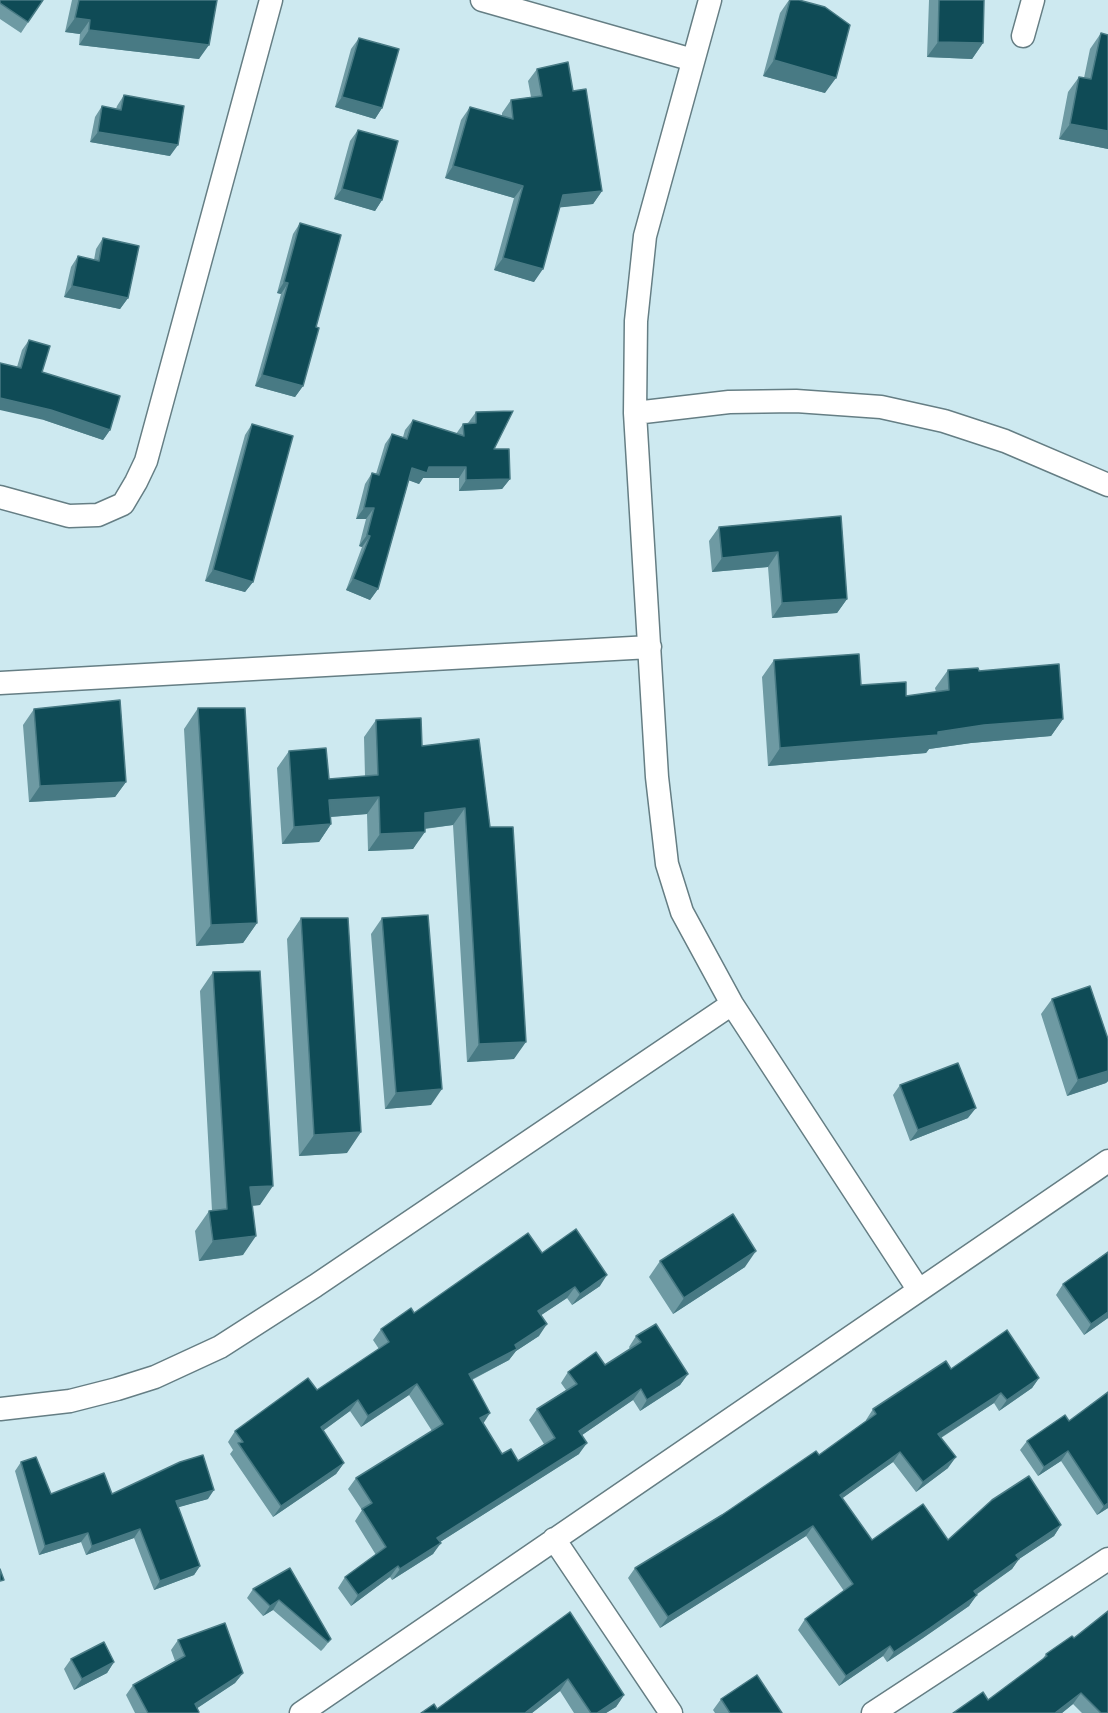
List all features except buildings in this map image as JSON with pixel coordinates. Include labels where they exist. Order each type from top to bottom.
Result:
[{"type":"street","points":[[0,497],[69,516],[98,515],[123,504],[136,482],[146,461],[271,0]]},
{"type":"street","points":[[482,0],[693,60]]},
{"type":"street","points":[[710,0],[645,236],[636,321],[636,413],[657,777],[668,864],[681,912],[732,1004],[918,1289]]},
{"type":"street","points":[[1023,36],[1033,0]]},
{"type":"street","points":[[636,413],[729,402],[795,401],[881,407],[944,421],[1005,441],[1108,485]]},
{"type":"street","points":[[0,683],[650,647]]},
{"type":"street","points":[[0,1409],[70,1401],[117,1389],[155,1377],[220,1347],[315,1286],[732,1004]]},
{"type":"street","points":[[301,1713],[1108,1161]]},
{"type":"street","points":[[554,1539],[671,1713]]},
{"type":"street","points":[[873,1713],[1108,1559]]}]
